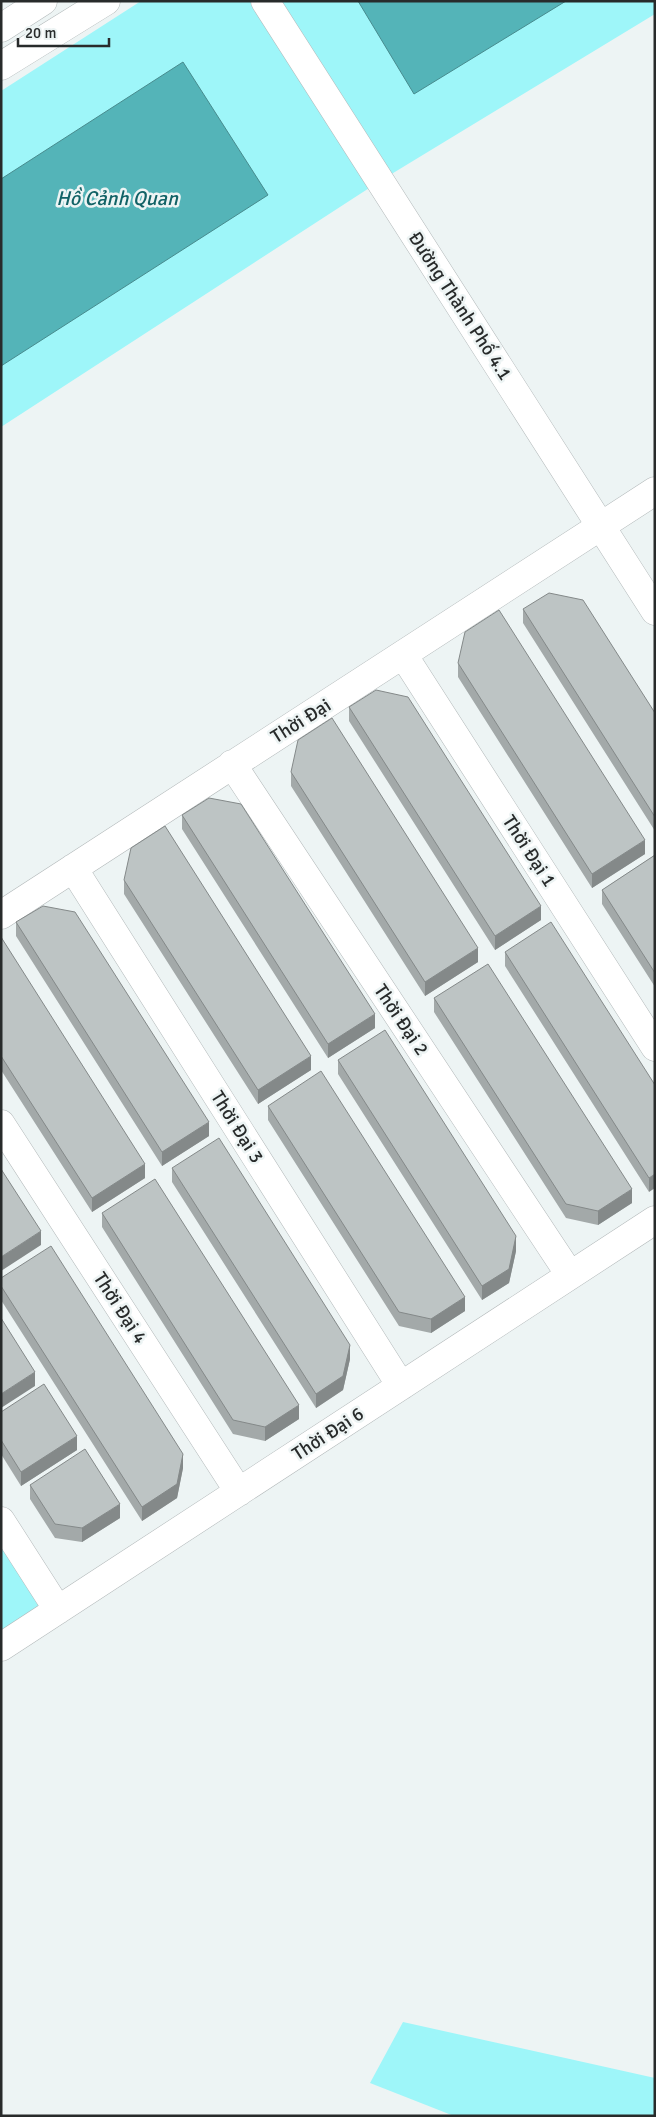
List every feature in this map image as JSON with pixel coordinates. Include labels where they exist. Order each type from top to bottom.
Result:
[{"type":"main road","points":[[1,28],[43,1]]},
{"type":"main road","points":[[1,66],[106,1]]},
{"type":"main road","name":"Đường Thành Phố 4.1","points":[[265,1],[655,611]]},
{"type":"main road","name":"Thời Đại","points":[[1,915],[232,764],[602,528],[655,491]]},
{"type":"main road","name":"Thời Đại 1","points":[[404,656],[655,1047]]},
{"type":"main road","name":"Thời Đại 2","points":[[232,764],[570,1275]]},
{"type":"main road","name":"Thời Đại 3","points":[[73,868],[401,1386]]},
{"type":"main road","name":"Thời Đại 4","points":[[1,1124],[239,1492]]},
{"type":"main road","name":"Thời Đại 6","points":[[1,1647],[655,1220]]},
{"type":"main road","points":[[1,1521],[58,1610]]},
{"type":"shaded area","points":[[141,1],[655,1],[655,14],[380,181],[1,427],[1,91]]},
{"type":"shaded area","points":[[1,1521],[58,1610],[1,1647]]},
{"type":"shaded area","points":[[403,2022],[655,2078],[655,2116],[454,2116],[370,2083]]},
{"type":"water","points":[[358,1],[566,1],[414,94]]},
{"type":"water","name":"Hồ Cảnh Quan","points":[[183,62],[268,195],[1,366],[1,179]]},
{"type":"building","points":[[549,593],[583,600],[655,713],[655,817],[523,609]]},
{"type":"building","points":[[499,610],[645,840],[592,874],[458,663],[465,632]]},
{"type":"building","points":[[376,690],[408,697],[541,906],[495,936],[349,707]]},
{"type":"building","points":[[332,718],[478,948],[425,982],[291,772],[298,740]]},
{"type":"building","points":[[209,798],[241,804],[375,1014],[328,1044],[182,815]]},
{"type":"building","points":[[165,826],[311,1056],[258,1090],[124,880],[131,848]]},
{"type":"building","points":[[655,855],[655,973],[602,890]]},
{"type":"building","points":[[43,906],[75,912],[209,1122],[162,1152],[16,922]]},
{"type":"building","points":[[551,922],[655,1085],[655,1174],[649,1178],[505,952]]},
{"type":"building","points":[[1,937],[145,1164],[92,1198],[1,1056]]},
{"type":"building","points":[[488,964],[632,1189],[598,1211],[566,1204],[434,998]]},
{"type":"building","points":[[385,1030],[516,1236],[509,1269],[482,1286],[338,1060]]},
{"type":"building","points":[[321,1071],[465,1297],[431,1319],[399,1312],[268,1106]]},
{"type":"building","points":[[219,1138],[350,1345],[343,1376],[316,1394],[172,1168]]},
{"type":"building","points":[[1,1169],[41,1231],[1,1257]]},
{"type":"building","points":[[155,1179],[299,1405],[265,1427],[233,1420],[102,1213]]},
{"type":"building","points":[[51,1246],[183,1454],[177,1484],[142,1507],[1,1286],[1,1278]]},
{"type":"building","points":[[1,1318],[35,1372],[1,1394]]},
{"type":"building","points":[[44,1384],[77,1436],[21,1472],[1,1440],[1,1412]]},
{"type":"building","points":[[85,1449],[120,1504],[82,1528],[55,1524],[30,1485]]}]
